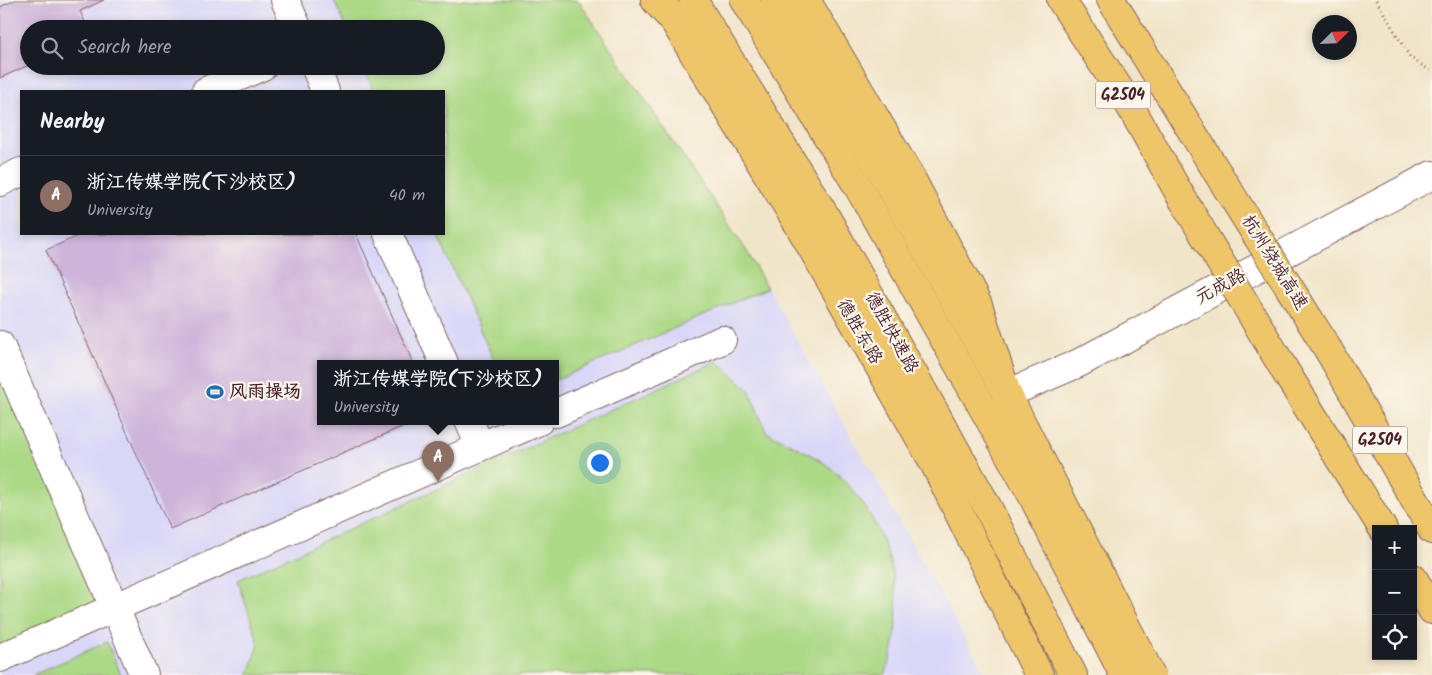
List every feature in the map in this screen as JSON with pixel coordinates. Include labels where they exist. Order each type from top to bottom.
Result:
[{"type":"main road","name":"德胜快速路","points":[[692,0],[835,234],[988,508],[1073,675]]},
{"type":"main road","points":[[744,0],[860,190],[1027,487],[1124,675]]},
{"type":"main road","points":[[775,0],[887,181],[1007,394],[1151,675]]},
{"type":"main road","points":[[806,0],[911,178],[978,305],[1007,394]]},
{"type":"main road","name":"G2504","points":[[1061,0],[1129,104],[1179,193],[1287,374],[1381,525]]},
{"type":"main road","name":"杭州绕城高速","points":[[1111,0],[1329,350],[1432,530]]},
{"type":"main road","name":"德胜东路","points":[[662,6],[800,227],[934,463],[1039,675]]},
{"type":"main road","points":[[1417,585],[1432,610]]},
{"type":"street","points":[[285,0],[294,20]]},
{"type":"street","points":[[208,90],[242,75]]},
{"type":"street","points":[[319,75],[326,90]]},
{"type":"street","points":[[0,182],[20,172]]},
{"type":"street","name":"元成路","points":[[1007,394],[1079,363],[1432,175]]},
{"type":"street","points":[[388,235],[443,360]]},
{"type":"street","points":[[559,412],[722,340]]},
{"type":"street","points":[[0,345],[144,675]]},
{"type":"street","points":[[471,425],[480,446]]},
{"type":"street","points":[[0,658],[530,425]]},
{"type":"path","points":[[1376,0],[1410,57],[1432,72]]},
{"type":"shaded area","points":[[0,0],[578,0],[748,253],[986,675],[0,675]]},
{"type":"green space","points":[[334,0],[578,0],[748,253],[767,288],[559,379],[559,360],[494,360],[437,235],[445,235],[445,90],[374,90],[367,75],[445,75],[445,20],[343,20]]},
{"type":"green space","points":[[0,345],[115,608],[0,658]]},
{"type":"green space","points":[[717,361],[749,390],[766,432],[806,452],[833,470],[859,498],[873,520],[892,570],[896,597],[893,649],[885,675],[248,675],[259,645],[238,580]]},
{"type":"green space","points":[[107,642],[121,675],[33,675]]},
{"type":"building","points":[[15,0],[104,0],[80,11],[84,20],[20,20],[20,69],[0,78],[0,7]]},
{"type":"building","name":"风雨操场","points":[[81,235],[356,235],[412,360],[317,360],[317,425],[406,425],[170,529],[46,250]]},
{"type":"place","name":"风雨操场","points":[[215,392]]},
{"type":"place","name":"浙江传媒学院(下沙校区)","points":[[438,482]]}]
